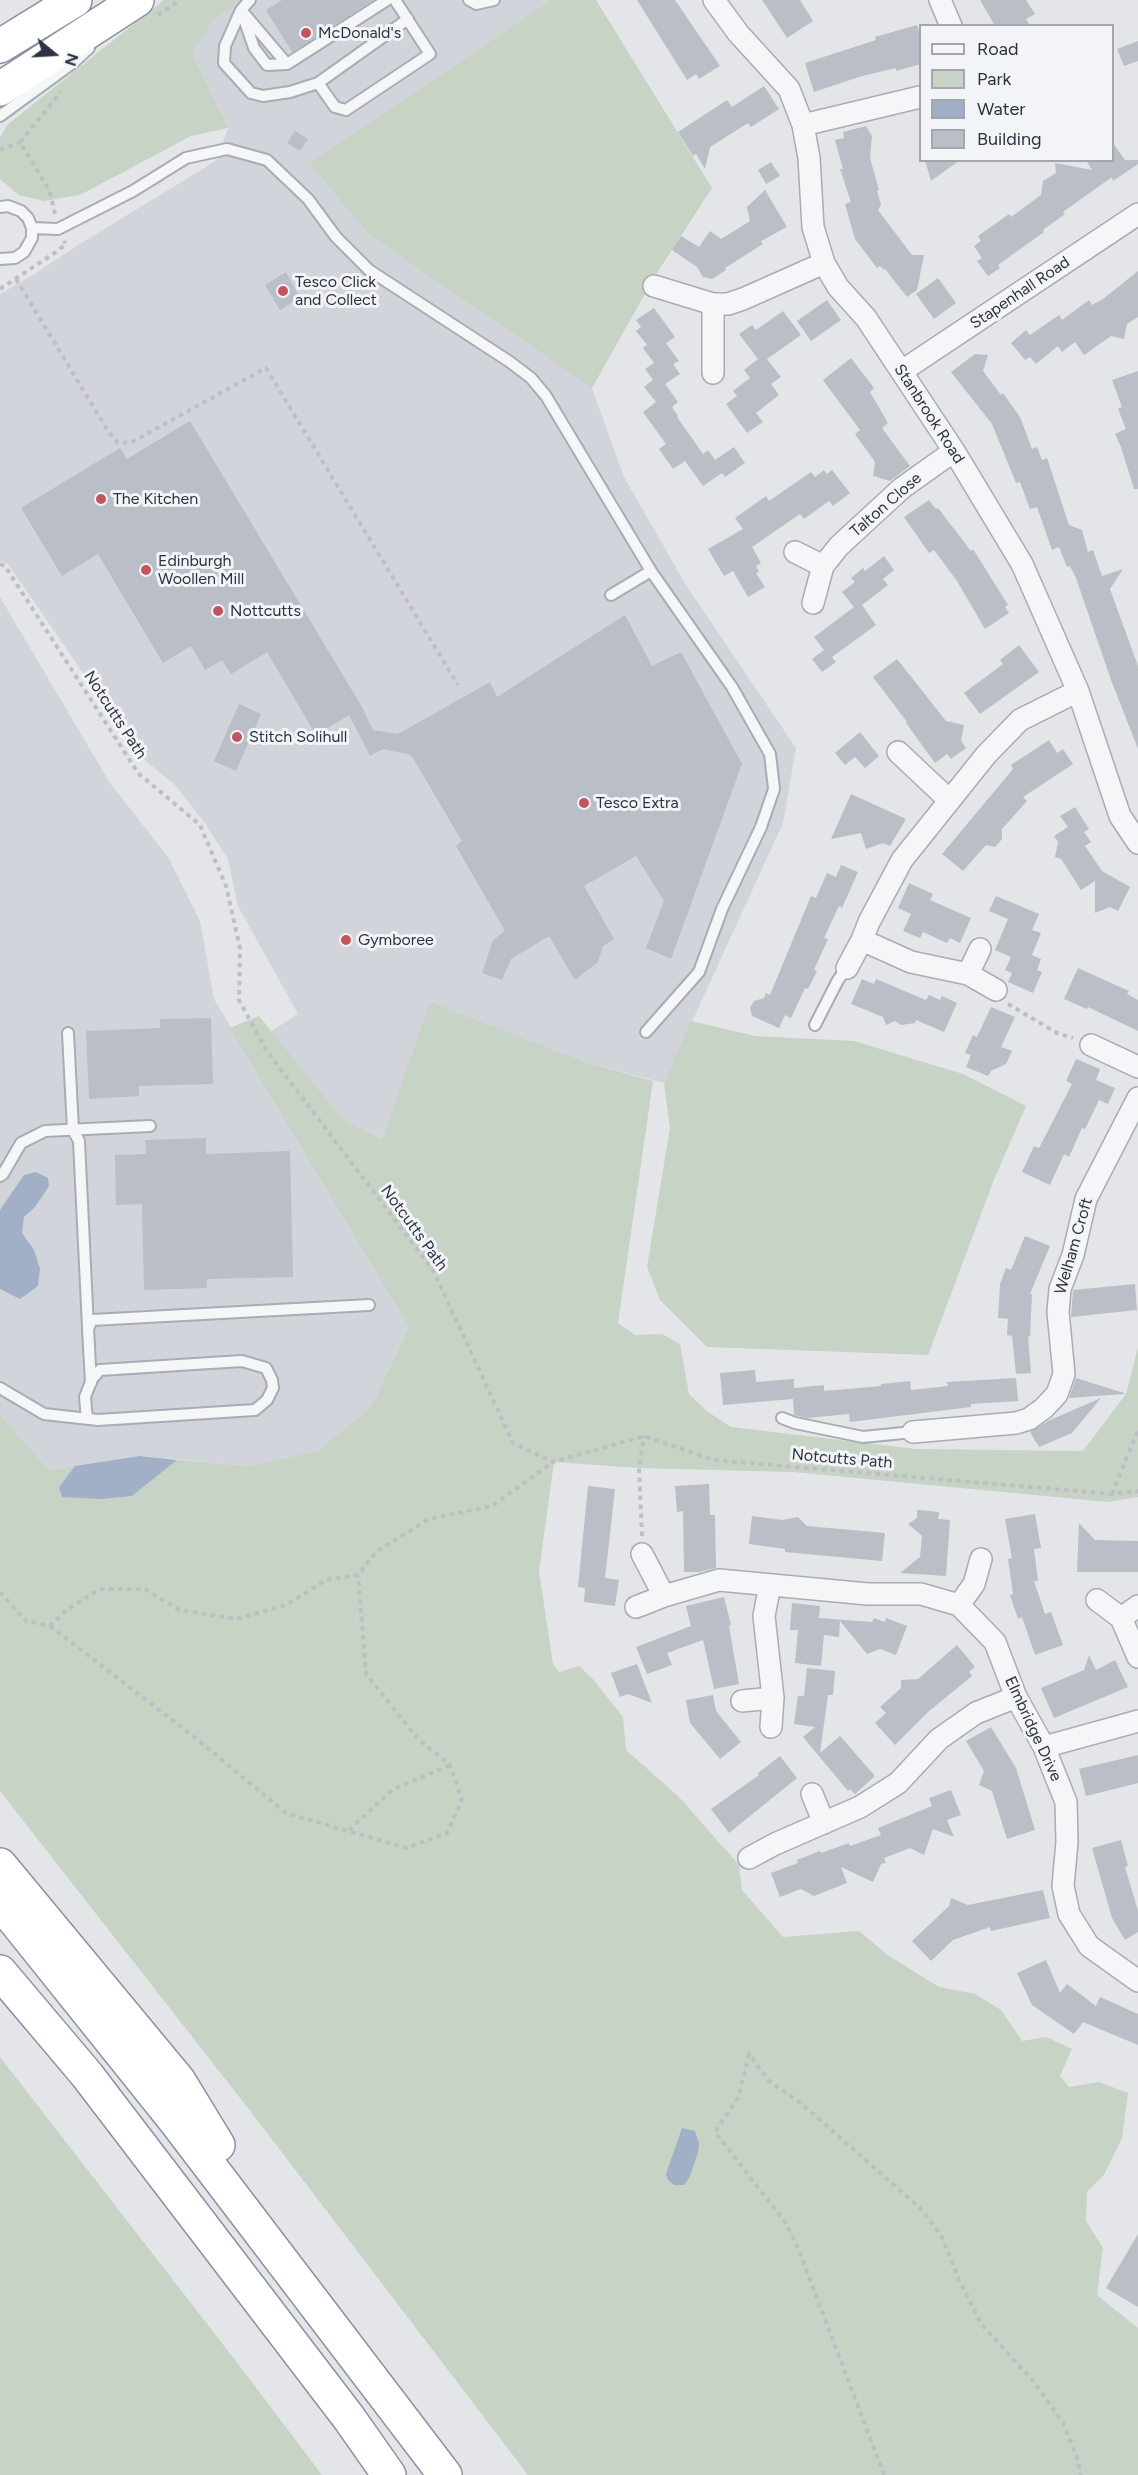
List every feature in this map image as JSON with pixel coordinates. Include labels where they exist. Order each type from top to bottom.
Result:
[{"type":"highway","points":[[0,46],[75,0]]},
{"type":"highway","points":[[0,89],[144,6]]},
{"type":"highway","points":[[0,1865],[178,2081],[317,2306]]},
{"type":"highway","points":[[0,1902],[177,2122],[445,2475]]},
{"type":"highway","points":[[0,1972],[87,2075],[349,2418],[389,2475]]},
{"type":"highway","points":[[0,1985],[87,2075]]},
{"type":"street","name":"Stanbrook Road","points":[[714,0],[738,33],[765,60],[789,90],[803,125],[809,158],[813,227],[824,263],[838,287],[866,318],[902,371],[954,451],[1022,564],[1078,691],[1120,816],[1138,843]]},
{"type":"street","points":[[940,0],[950,24]]},
{"type":"street","points":[[803,125],[919,97]]},
{"type":"street","name":"Stapenhall Road","points":[[902,371],[1138,214]]},
{"type":"street","points":[[654,286],[713,304],[728,304],[824,263]]},
{"type":"street","points":[[713,304],[713,373]]},
{"type":"street","name":"Talton Close","points":[[813,603],[823,566],[839,546],[902,488],[954,451]]},
{"type":"street","points":[[795,552],[823,566]]},
{"type":"street","points":[[847,968],[902,860],[986,755],[1020,720],[1078,691]]},
{"type":"street","points":[[898,752],[949,800]]},
{"type":"street","points":[[862,940],[911,962],[968,974],[996,990]]},
{"type":"street","points":[[968,974],[980,949]]},
{"type":"street","points":[[1091,1045],[1138,1067]]},
{"type":"street","name":"Welham Croft","points":[[913,1432],[1016,1424],[1029,1419],[1057,1394],[1064,1374],[1058,1312],[1060,1289],[1073,1255],[1086,1199],[1138,1098]]},
{"type":"street","points":[[642,1554],[664,1596]]},
{"type":"street","points":[[959,1605],[974,1584],[981,1559]]},
{"type":"street","name":"Elmbridge Drive","points":[[636,1607],[718,1580],[868,1594],[921,1594],[959,1605],[995,1642],[1016,1697],[1044,1747],[1066,1802],[1067,1842],[1063,1886],[1069,1914],[1089,1946],[1138,1981]]},
{"type":"street","points":[[771,1585],[764,1616],[773,1698],[771,1727]]},
{"type":"street","points":[[1097,1600],[1130,1612],[1138,1657]]},
{"type":"street","points":[[749,1858],[774,1844],[860,1807],[898,1783],[939,1739],[976,1713],[1016,1697]]},
{"type":"street","points":[[742,1701],[773,1698]]},
{"type":"street","points":[[1044,1747],[1138,1721]]},
{"type":"street","points":[[812,1794],[824,1823]]},
{"type":"lane","points":[[250,0],[241,10],[225,46],[224,63],[251,93],[263,96],[290,92],[318,83],[408,19]]},
{"type":"lane","points":[[241,10],[254,48],[267,64],[287,64],[387,0]]},
{"type":"lane","points":[[318,83],[335,107],[346,110],[430,54],[395,0]]},
{"type":"lane","points":[[469,0],[476,4],[494,0]]},
{"type":"lane","points":[[0,116],[74,62],[144,6]]},
{"type":"lane","points":[[241,10],[287,64]]},
{"type":"lane","points":[[32,228],[58,229],[133,190],[186,158],[227,149],[267,160],[308,199],[336,237],[369,270],[510,362],[531,378],[546,396],[651,571],[732,687],[770,754],[774,789],[761,827],[722,909],[699,972],[646,1032]]},
{"type":"lane","points":[[0,207],[8,206],[21,211],[28,218],[32,228],[29,245],[24,252],[15,258],[0,260]]},
{"type":"lane","points":[[611,595],[651,571]]},
{"type":"lane","points":[[815,1025],[838,980],[847,968]]},
{"type":"lane","points":[[68,1033],[73,1130],[80,1141],[91,1383]]},
{"type":"lane","points":[[0,1176],[21,1143],[45,1131],[150,1126]]},
{"type":"lane","points":[[88,1329],[92,1320],[369,1305]]},
{"type":"lane","points":[[0,1388],[44,1414],[87,1419],[98,1420],[255,1410],[267,1400],[273,1388],[272,1380],[267,1368],[242,1360],[100,1371],[85,1397],[87,1419]]},
{"type":"lane","points":[[782,1418],[805,1426],[863,1437],[913,1432]]},
{"type":"path","points":[[144,6],[180,0]]},
{"type":"path","points":[[0,150],[20,142],[68,83]]},
{"type":"path","points":[[0,289],[66,244],[58,229],[50,192],[20,142]]},
{"type":"path","points":[[16,279],[108,431],[118,443],[132,442],[266,368],[458,685]]},
{"type":"path","name":"Notcutts Path","points":[[0,564],[5,566],[138,773],[200,825],[226,886],[240,948],[239,1000],[266,1050],[433,1270],[513,1443],[553,1462]]},
{"type":"path","points":[[996,990],[1010,1006],[1057,1033],[1091,1045]]},
{"type":"path","points":[[1112,1494],[1138,1430]]},
{"type":"path","points":[[50,1626],[66,1610],[100,1589],[145,1589],[179,1610],[237,1619],[286,1605],[326,1580],[358,1575],[377,1551],[429,1519],[492,1506],[553,1462],[644,1436],[639,1468],[642,1554]]},
{"type":"path","name":"Notcutts Path","points":[[644,1436],[714,1460],[1112,1494],[1138,1491]]},
{"type":"path","points":[[0,1592],[26,1621],[50,1626],[193,1736],[286,1813],[407,1848],[447,1833],[462,1800],[450,1765],[417,1738],[366,1674],[358,1575]]},
{"type":"path","points":[[348,1831],[392,1790],[450,1765]]},
{"type":"path","points":[[884,2475],[796,2243],[785,2222],[715,2132],[738,2098],[749,2054],[769,2081],[802,2104],[920,2208],[941,2235],[959,2280],[982,2325],[1034,2382],[1063,2423],[1081,2475]]},
{"type":"shaded area","points":[[239,0],[551,0],[309,163],[369,235],[592,388],[624,477],[686,585],[796,748],[783,823],[664,1083],[581,1061],[384,1139],[342,1119],[270,1032],[298,1014],[238,906],[228,859],[205,823],[175,785],[141,757],[8,564],[0,561],[0,294],[217,160],[228,128],[192,53],[213,21]]},
{"type":"shaded area","points":[[0,597],[110,783],[168,857],[200,921],[214,999],[409,1327],[371,1407],[317,1451],[248,1466],[140,1456],[50,1471],[0,1415]]},
{"type":"green space","points":[[164,0],[239,0],[213,21],[192,53],[228,128],[191,136],[80,195],[44,201],[19,195],[0,179],[0,138],[7,125]]},
{"type":"green space","points":[[551,0],[596,0],[712,188],[655,276],[592,388],[369,235],[309,163]]},
{"type":"green space","points":[[430,1002],[581,1061],[653,1081],[618,1323],[635,1335],[662,1334],[680,1344],[689,1394],[708,1412],[731,1427],[916,1449],[1083,1451],[1126,1394],[1138,1348],[1138,1497],[1108,1502],[793,1472],[639,1468],[554,1462],[539,1571],[553,1664],[559,1672],[579,1666],[592,1678],[623,1717],[626,1750],[678,1796],[739,1865],[742,1890],[783,1937],[859,1931],[889,1956],[939,1987],[975,1994],[1001,2010],[1022,2041],[1046,2037],[1072,2049],[1060,2076],[1069,2087],[1099,2082],[1128,2093],[1122,2138],[1104,2175],[1087,2192],[1086,2221],[1103,2248],[1097,2295],[1138,2328],[1138,2475],[528,2475],[258,2121],[0,1791],[0,1415],[50,1471],[75,1466],[59,1487],[132,1496],[177,1460],[248,1466],[317,1451],[371,1407],[409,1327],[230,1028],[259,1016],[342,1119],[383,1139]]},
{"type":"green space","points":[[691,1021],[755,1036],[854,1041],[963,1074],[1026,1106],[993,1182],[928,1355],[707,1347],[660,1300],[647,1267],[670,1128],[664,1083]]},
{"type":"green space","points":[[0,2057],[242,2369],[322,2475],[0,2475]]},
{"type":"water","points":[[36,1172],[48,1178],[49,1186],[35,1207],[24,1217],[22,1233],[34,1250],[40,1269],[38,1286],[20,1299],[0,1289],[0,1210],[24,1175]]},
{"type":"water","points":[[140,1456],[177,1460],[132,1496],[101,1499],[62,1497],[59,1487],[75,1466]]},
{"type":"water","points":[[682,2128],[695,2131],[699,2143],[698,2153],[684,2185],[674,2185],[668,2180],[666,2174]]},
{"type":"building","name":"McDonald's","points":[[282,0],[373,0],[292,52],[266,10]]},
{"type":"building","points":[[637,0],[675,0],[720,66],[699,79],[696,74],[687,80]]},
{"type":"building","points":[[762,0],[800,0],[813,21],[787,38]]},
{"type":"building","points":[[980,0],[1026,0],[1035,14],[1026,19],[1029,24],[994,24]]},
{"type":"building","points":[[917,25],[919,65],[862,76],[814,92],[805,63],[876,40],[875,37]]},
{"type":"building","points":[[1138,41],[1138,61],[1124,66],[1117,49]]},
{"type":"building","points":[[764,86],[779,109],[751,127],[748,123],[710,147],[705,169],[696,154],[693,156],[678,132],[727,100],[732,107]]},
{"type":"building","points":[[866,126],[872,136],[870,158],[879,190],[877,191],[881,205],[878,210],[912,255],[924,255],[917,290],[907,297],[885,269],[880,266],[877,268],[855,239],[845,204],[851,202],[840,169],[843,169],[835,140],[844,138],[843,132]]},
{"type":"building","points":[[295,131],[308,139],[300,151],[287,143]]},
{"type":"building","points":[[1114,144],[1125,160],[1138,160],[1138,164],[1113,181],[1112,177],[1063,212],[1065,214],[1043,230],[1044,232],[998,265],[1000,268],[988,276],[977,261],[982,258],[974,246],[981,241],[978,236],[1009,214],[1011,217],[1041,195],[1043,181],[1056,173],[1055,163],[1092,170],[1087,162],[1114,162]]},
{"type":"building","points":[[771,162],[780,176],[766,184],[758,170]]},
{"type":"building","points":[[926,162],[957,162],[931,181]]},
{"type":"building","points":[[765,190],[787,227],[761,241],[763,244],[725,268],[726,270],[712,279],[703,277],[697,267],[672,250],[681,236],[699,247],[710,231],[721,239],[750,221],[747,207]]},
{"type":"building","points":[[1138,271],[1138,317],[1127,324],[1124,339],[1111,336],[1084,355],[1075,342],[1062,352],[1058,346],[1036,364],[1030,357],[1025,360],[1011,343],[1026,330],[1030,335],[1059,315],[1062,320],[1089,300],[1092,305],[1103,299]]},
{"type":"building","name":"Tesco Click and Collect","points":[[286,272],[300,298],[280,310],[265,285]]},
{"type":"building","points":[[938,278],[956,303],[934,319],[916,294]]},
{"type":"building","points":[[827,300],[841,320],[811,341],[797,321]]},
{"type":"building","points":[[654,308],[675,337],[666,343],[679,361],[673,364],[680,374],[665,384],[678,402],[672,407],[677,417],[703,454],[708,450],[715,460],[734,447],[745,463],[725,477],[722,473],[703,486],[685,461],[673,469],[659,449],[666,444],[643,412],[656,402],[644,387],[653,380],[645,369],[654,363],[643,348],[647,345],[636,331],[641,327],[636,320]]},
{"type":"building","points":[[783,311],[801,335],[767,359],[781,377],[771,384],[779,395],[756,413],[763,422],[747,433],[726,404],[737,396],[733,391],[750,378],[744,370],[758,359],[739,334],[752,325],[756,330]]},
{"type":"building","points":[[975,354],[988,355],[983,371],[1020,417],[1032,449],[1037,447],[1042,460],[1047,458],[1069,525],[1082,530],[1088,552],[1093,550],[1102,576],[1123,569],[1110,589],[1138,666],[1138,749],[1111,680],[1076,578],[1070,566],[1067,567],[1059,547],[1052,550],[1037,507],[1030,509],[1020,482],[1016,483],[992,424],[951,372]]},
{"type":"building","points":[[851,358],[874,388],[870,392],[888,423],[882,428],[910,466],[890,481],[873,476],[875,462],[855,434],[860,430],[823,380]]},
{"type":"building","points":[[1138,371],[1138,489],[1134,489],[1115,434],[1126,429],[1118,409],[1122,407],[1112,380]]},
{"type":"building","name":"Tesco Extra","points":[[190,421],[362,707],[373,730],[398,734],[490,682],[497,697],[625,615],[652,666],[681,652],[742,764],[671,959],[646,948],[664,901],[636,856],[584,886],[614,939],[603,946],[598,962],[575,980],[549,936],[511,959],[502,980],[482,973],[493,940],[505,931],[456,846],[462,841],[411,755],[383,749],[370,756],[349,715],[316,735],[267,652],[231,674],[222,660],[205,670],[191,646],[163,663],[98,554],[62,576],[21,508],[120,448],[127,459]]},
{"type":"building","points":[[824,470],[827,474],[832,470],[850,493],[833,506],[829,501],[804,519],[800,514],[752,547],[761,563],[756,566],[759,572],[756,573],[765,587],[748,597],[733,571],[724,576],[708,549],[743,529],[735,518],[766,496],[769,501],[811,472],[815,477]]},
{"type":"building","points":[[929,500],[936,509],[938,508],[971,551],[973,549],[1008,605],[1005,607],[1009,613],[985,629],[957,581],[934,550],[929,553],[904,517]]},
{"type":"building","points":[[884,556],[894,570],[883,579],[888,585],[862,605],[876,625],[832,657],[836,662],[822,672],[812,659],[824,650],[814,637],[854,607],[842,592],[855,582],[851,578],[863,568],[865,571]]},
{"type":"building","points":[[1019,645],[1039,672],[980,714],[964,693],[1003,664],[1000,660]]},
{"type":"building","points":[[897,659],[946,721],[964,725],[961,741],[966,748],[951,759],[947,754],[935,763],[873,677]]},
{"type":"building","name":"Stitch Solihull","points":[[239,704],[261,714],[236,771],[214,761]]},
{"type":"building","points":[[860,732],[879,756],[865,768],[855,757],[845,765],[835,753]]},
{"type":"building","points":[[1049,740],[1057,753],[1063,749],[1073,764],[1023,797],[1027,801],[1002,829],[1002,839],[995,847],[986,845],[963,871],[942,854],[1013,769],[1011,765]]},
{"type":"building","points":[[851,794],[906,819],[890,846],[883,843],[866,849],[861,833],[831,839]]},
{"type":"building","points":[[1075,807],[1089,829],[1084,832],[1091,842],[1085,846],[1102,871],[1130,887],[1118,911],[1110,907],[1095,913],[1095,881],[1081,890],[1061,859],[1055,857],[1058,842],[1054,836],[1068,827],[1060,816]]},
{"type":"building","points":[[841,865],[858,872],[842,908],[839,906],[824,938],[828,939],[814,970],[817,971],[808,989],[805,988],[791,1018],[785,1015],[779,1028],[752,1016],[750,1008],[754,1001],[764,998],[766,993],[770,995],[811,896],[816,898],[827,873],[836,877]]},
{"type":"building","points":[[909,883],[933,894],[930,900],[971,918],[960,943],[950,938],[947,943],[923,932],[920,938],[903,931],[911,914],[898,908]]},
{"type":"building","points":[[996,896],[1039,914],[1032,930],[1041,933],[1032,955],[1041,959],[1037,970],[1042,972],[1033,993],[1008,982],[1012,973],[1005,970],[1011,957],[995,950],[1008,919],[989,911]]},
{"type":"building","points":[[1078,968],[1129,991],[1127,994],[1138,1000],[1138,1031],[1088,1007],[1087,1009],[1064,999]]},
{"type":"building","points":[[862,979],[874,984],[876,979],[926,1000],[929,995],[940,1000],[942,996],[957,1003],[944,1032],[916,1020],[915,1023],[901,1025],[895,1021],[886,1025],[883,1017],[851,1004]]},
{"type":"building","points":[[991,1007],[1015,1017],[1001,1047],[1012,1051],[1006,1064],[991,1071],[988,1076],[966,1067],[971,1055],[965,1053],[973,1035],[977,1037]]},
{"type":"building","points":[[211,1018],[213,1084],[139,1086],[139,1096],[89,1099],[86,1031],[160,1028],[160,1019]]},
{"type":"building","points":[[1076,1059],[1100,1069],[1096,1080],[1115,1088],[1108,1104],[1099,1100],[1085,1129],[1082,1128],[1069,1157],[1064,1154],[1050,1185],[1022,1172],[1034,1146],[1039,1148],[1072,1084],[1066,1081]]},
{"type":"building","points":[[206,1138],[206,1154],[290,1151],[293,1277],[207,1279],[207,1288],[144,1290],[142,1204],[116,1205],[115,1155],[146,1154],[145,1140]]},
{"type":"building","points":[[1025,1236],[1050,1246],[1030,1294],[1032,1294],[1030,1337],[1028,1336],[1031,1373],[1016,1374],[1012,1336],[1007,1335],[1008,1319],[998,1318],[1000,1284],[1006,1268],[1011,1270]]},
{"type":"building","points":[[1135,1284],[1137,1310],[1071,1317],[1073,1290]]},
{"type":"building","points":[[755,1370],[756,1382],[794,1379],[794,1388],[824,1385],[824,1391],[910,1381],[911,1390],[948,1386],[947,1382],[1016,1378],[1018,1401],[971,1404],[971,1407],[850,1422],[849,1414],[807,1418],[794,1415],[793,1399],[723,1405],[720,1373]]},
{"type":"building","points":[[1076,1378],[1124,1393],[1124,1394],[1069,1398]]},
{"type":"building","points":[[1101,1398],[1072,1433],[1039,1447],[1030,1432],[1050,1420]]},
{"type":"building","points":[[709,1484],[710,1515],[715,1515],[716,1568],[699,1572],[684,1572],[683,1511],[677,1512],[675,1486]]},
{"type":"building","points":[[588,1486],[615,1489],[605,1578],[619,1580],[615,1606],[584,1602],[585,1588],[578,1587]]},
{"type":"building","points":[[917,1510],[939,1512],[938,1519],[950,1520],[946,1576],[900,1573],[920,1557],[922,1536],[908,1524],[917,1518]]},
{"type":"building","points":[[1035,1514],[1041,1548],[1034,1549],[1038,1581],[1034,1581],[1045,1614],[1051,1612],[1063,1645],[1035,1655],[1022,1617],[1018,1619],[1010,1595],[1013,1594],[1008,1559],[1012,1558],[1005,1519]]},
{"type":"building","points":[[752,1516],[782,1520],[798,1517],[807,1526],[885,1533],[882,1561],[785,1552],[785,1549],[749,1544]]},
{"type":"building","points":[[1079,1523],[1095,1540],[1138,1541],[1138,1572],[1077,1572]]},
{"type":"building","points":[[724,1597],[731,1625],[729,1626],[739,1684],[714,1689],[703,1640],[667,1653],[672,1665],[647,1674],[636,1647],[691,1626],[686,1606]]},
{"type":"building","points":[[792,1603],[820,1606],[819,1618],[872,1622],[874,1618],[885,1622],[886,1618],[907,1626],[896,1655],[880,1649],[867,1654],[840,1621],[839,1637],[824,1635],[821,1666],[795,1663],[798,1630],[790,1630]]},
{"type":"building","points":[[957,1645],[975,1667],[969,1672],[972,1676],[928,1712],[895,1745],[875,1723],[886,1713],[880,1707],[901,1688],[901,1680],[918,1679]]},
{"type":"building","points":[[1089,1655],[1096,1670],[1115,1660],[1128,1687],[1054,1718],[1041,1688],[1084,1670]]},
{"type":"building","points":[[637,1664],[652,1703],[628,1694],[620,1697],[611,1673]]},
{"type":"building","points":[[807,1668],[835,1671],[833,1695],[828,1695],[820,1753],[840,1736],[875,1776],[855,1794],[850,1789],[848,1791],[803,1737],[815,1727],[794,1724],[798,1696],[804,1696]]},
{"type":"building","points":[[713,1695],[716,1711],[741,1742],[720,1759],[690,1723],[686,1700]]},
{"type":"building","points":[[991,1727],[1016,1768],[1035,1830],[1007,1839],[992,1791],[979,1785],[984,1771],[966,1741]]},
{"type":"building","points":[[1138,1755],[1138,1783],[1086,1796],[1079,1769]]},
{"type":"building","points":[[780,1756],[797,1778],[729,1833],[711,1809],[759,1775],[758,1773]]},
{"type":"building","points":[[951,1790],[961,1815],[947,1820],[954,1837],[933,1829],[924,1855],[910,1848],[884,1858],[886,1863],[881,1864],[873,1882],[841,1867],[847,1883],[814,1896],[801,1889],[780,1897],[771,1873],[798,1863],[797,1860],[820,1851],[821,1853],[849,1843],[850,1846],[881,1835],[878,1828],[932,1806],[929,1798]]},
{"type":"building","points":[[1121,1840],[1128,1866],[1125,1867],[1138,1911],[1138,1932],[1125,1940],[1112,1918],[1092,1848]]},
{"type":"building","points":[[1043,1890],[1050,1918],[991,1931],[990,1927],[953,1940],[931,1961],[912,1941],[949,1906],[951,1898],[968,1905]]},
{"type":"building","points":[[1046,1960],[1060,1993],[1067,1984],[1096,2006],[1100,1997],[1138,2014],[1138,2045],[1083,2022],[1074,2034],[1032,2005],[1017,1973]]},
{"type":"building","points":[[1138,2234],[1138,2307],[1106,2288]]},
{"type":"place","name":"McDonald's","points":[[306,33]]},
{"type":"place","name":"Tesco Click and Collect","points":[[283,291]]},
{"type":"place","name":"The Kitchen","points":[[101,499]]},
{"type":"place","name":"Edinburgh Woollen Mill","points":[[146,570]]},
{"type":"place","name":"Nottcutts","points":[[218,611]]},
{"type":"place","name":"Stitch Solihull","points":[[237,737]]},
{"type":"place","name":"Tesco Extra","points":[[584,803]]},
{"type":"place","name":"Gymboree","points":[[346,940]]}]
